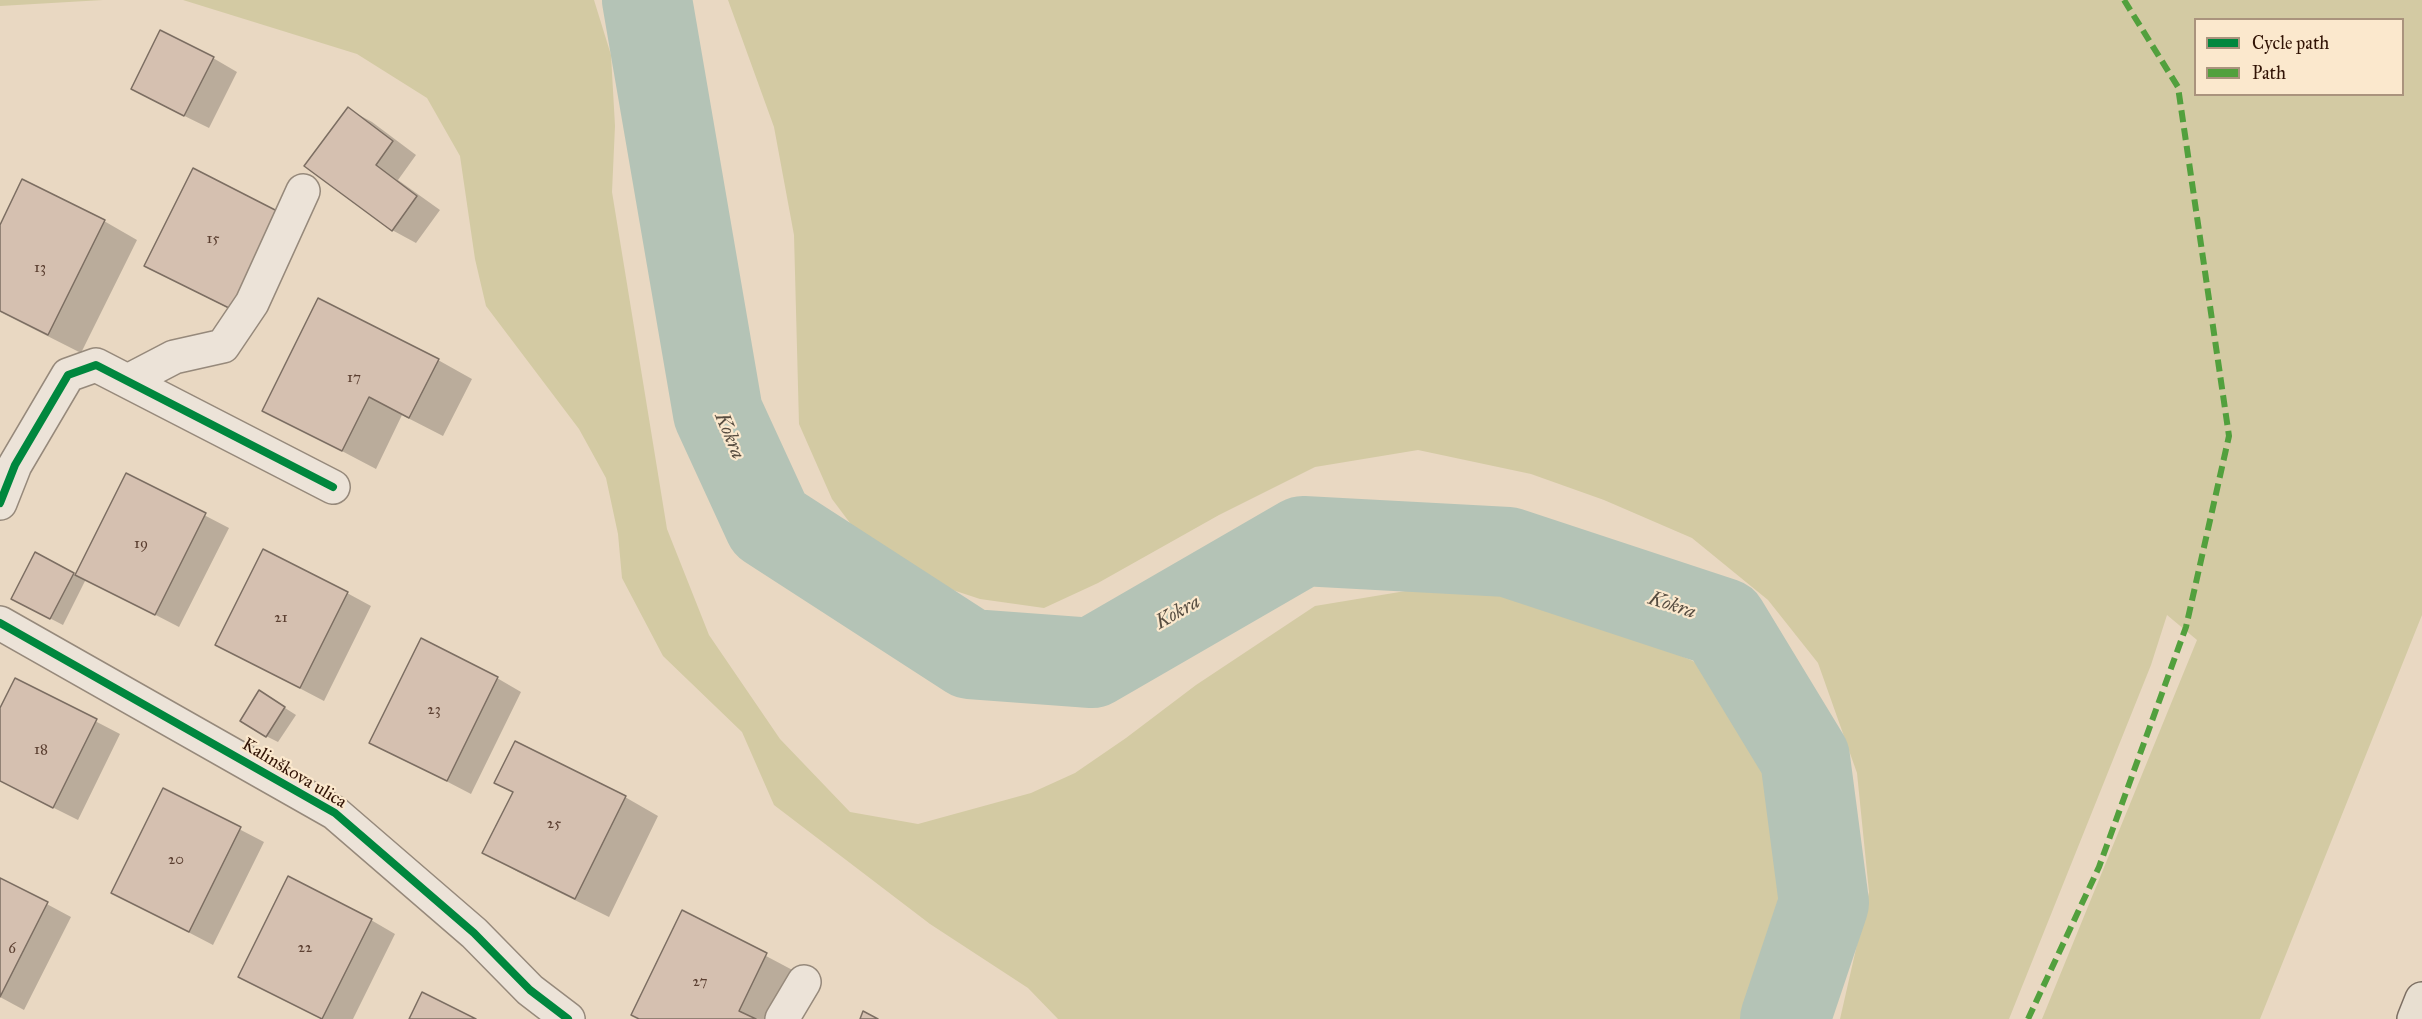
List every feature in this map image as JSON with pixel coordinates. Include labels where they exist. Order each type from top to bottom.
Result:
[{"type":"highway","points":[[2414,1019],[2422,999]]},
{"type":"street","points":[[128,381],[174,357],[223,346],[252,303],[303,191]]},
{"type":"street","points":[[0,503],[8,460],[68,375],[96,365],[333,487]]},
{"type":"street","name":"Kalinškova ulica","points":[[0,623],[335,813],[474,933],[530,990],[568,1019]]},
{"type":"street","points":[[782,1019],[804,982]]},
{"type":"shaded area","points":[[0,0],[103,0],[0,6]]},
{"type":"shaded area","points":[[183,0],[594,0],[611,55],[615,126],[612,192],[667,529],[709,635],[780,739],[850,812],[918,824],[1031,793],[1075,773],[1196,685],[1315,606],[1460,582],[1502,588],[1596,620],[1693,661],[1749,709],[1782,817],[1783,880],[1760,986],[1749,1019],[1058,1019],[1028,988],[930,924],[774,805],[742,732],[663,656],[622,578],[618,534],[606,478],[579,429],[486,306],[475,259],[460,156],[427,98],[357,54]]},
{"type":"shaded area","points":[[728,0],[2422,0],[2422,615],[2260,1019],[2042,1019],[2197,640],[2167,615],[2151,665],[2009,1019],[1840,1019],[1869,892],[1857,773],[1818,663],[1768,600],[1692,538],[1604,500],[1531,474],[1418,450],[1315,467],[1219,515],[1098,583],[1044,608],[980,599],[883,567],[832,499],[799,424],[794,235],[774,127]]},
{"type":"building","points":[[160,30],[214,57],[184,116],[131,89]]},
{"type":"building","points":[[348,107],[393,141],[376,165],[417,196],[392,231],[304,166]]},
{"type":"building","points":[[193,168],[281,213],[233,310],[144,266]]},
{"type":"building","points":[[22,179],[105,220],[48,335],[0,311],[0,225]]},
{"type":"building","points":[[318,298],[439,359],[409,418],[369,397],[342,451],[262,411]]},
{"type":"building","points":[[126,473],[206,513],[155,615],[75,575]]},
{"type":"building","points":[[263,549],[348,592],[300,688],[215,645]]},
{"type":"building","points":[[35,552],[74,573],[50,619],[11,599]]},
{"type":"building","points":[[421,638],[498,677],[447,781],[369,743]]},
{"type":"building","points":[[15,678],[97,719],[53,808],[0,781],[0,708]]},
{"type":"building","points":[[259,690],[285,707],[266,737],[240,721]]},
{"type":"building","points":[[515,741],[626,796],[575,899],[482,853],[513,792],[494,783]]},
{"type":"building","points":[[163,788],[241,827],[189,932],[111,893]]},
{"type":"building","points":[[288,876],[372,919],[322,1019],[238,977]]},
{"type":"building","points":[[0,878],[48,902],[0,997]]},
{"type":"building","points":[[682,910],[767,953],[739,1011],[756,1019],[639,1019],[631,1015]]},
{"type":"building","points":[[422,992],[476,1019],[409,1019]]},
{"type":"building","points":[[863,1011],[878,1019],[860,1019]]},
{"type":"waterway","name":"Kokra","points":[[647,0],[718,413],[769,524],[970,654],[1092,663],[1303,541],[1508,552],[1723,623],[1805,758],[1824,903],[1785,1019]]},
{"type":"marked path","points":[[2028,1019],[2099,867],[2186,627],[2229,436],[2178,87],[2124,0]]},
{"type":"cycle path","points":[[0,503],[15,465],[68,375],[96,365],[333,487]]},
{"type":"cycle path","points":[[0,623],[335,813],[474,933],[530,990],[568,1019]]}]
